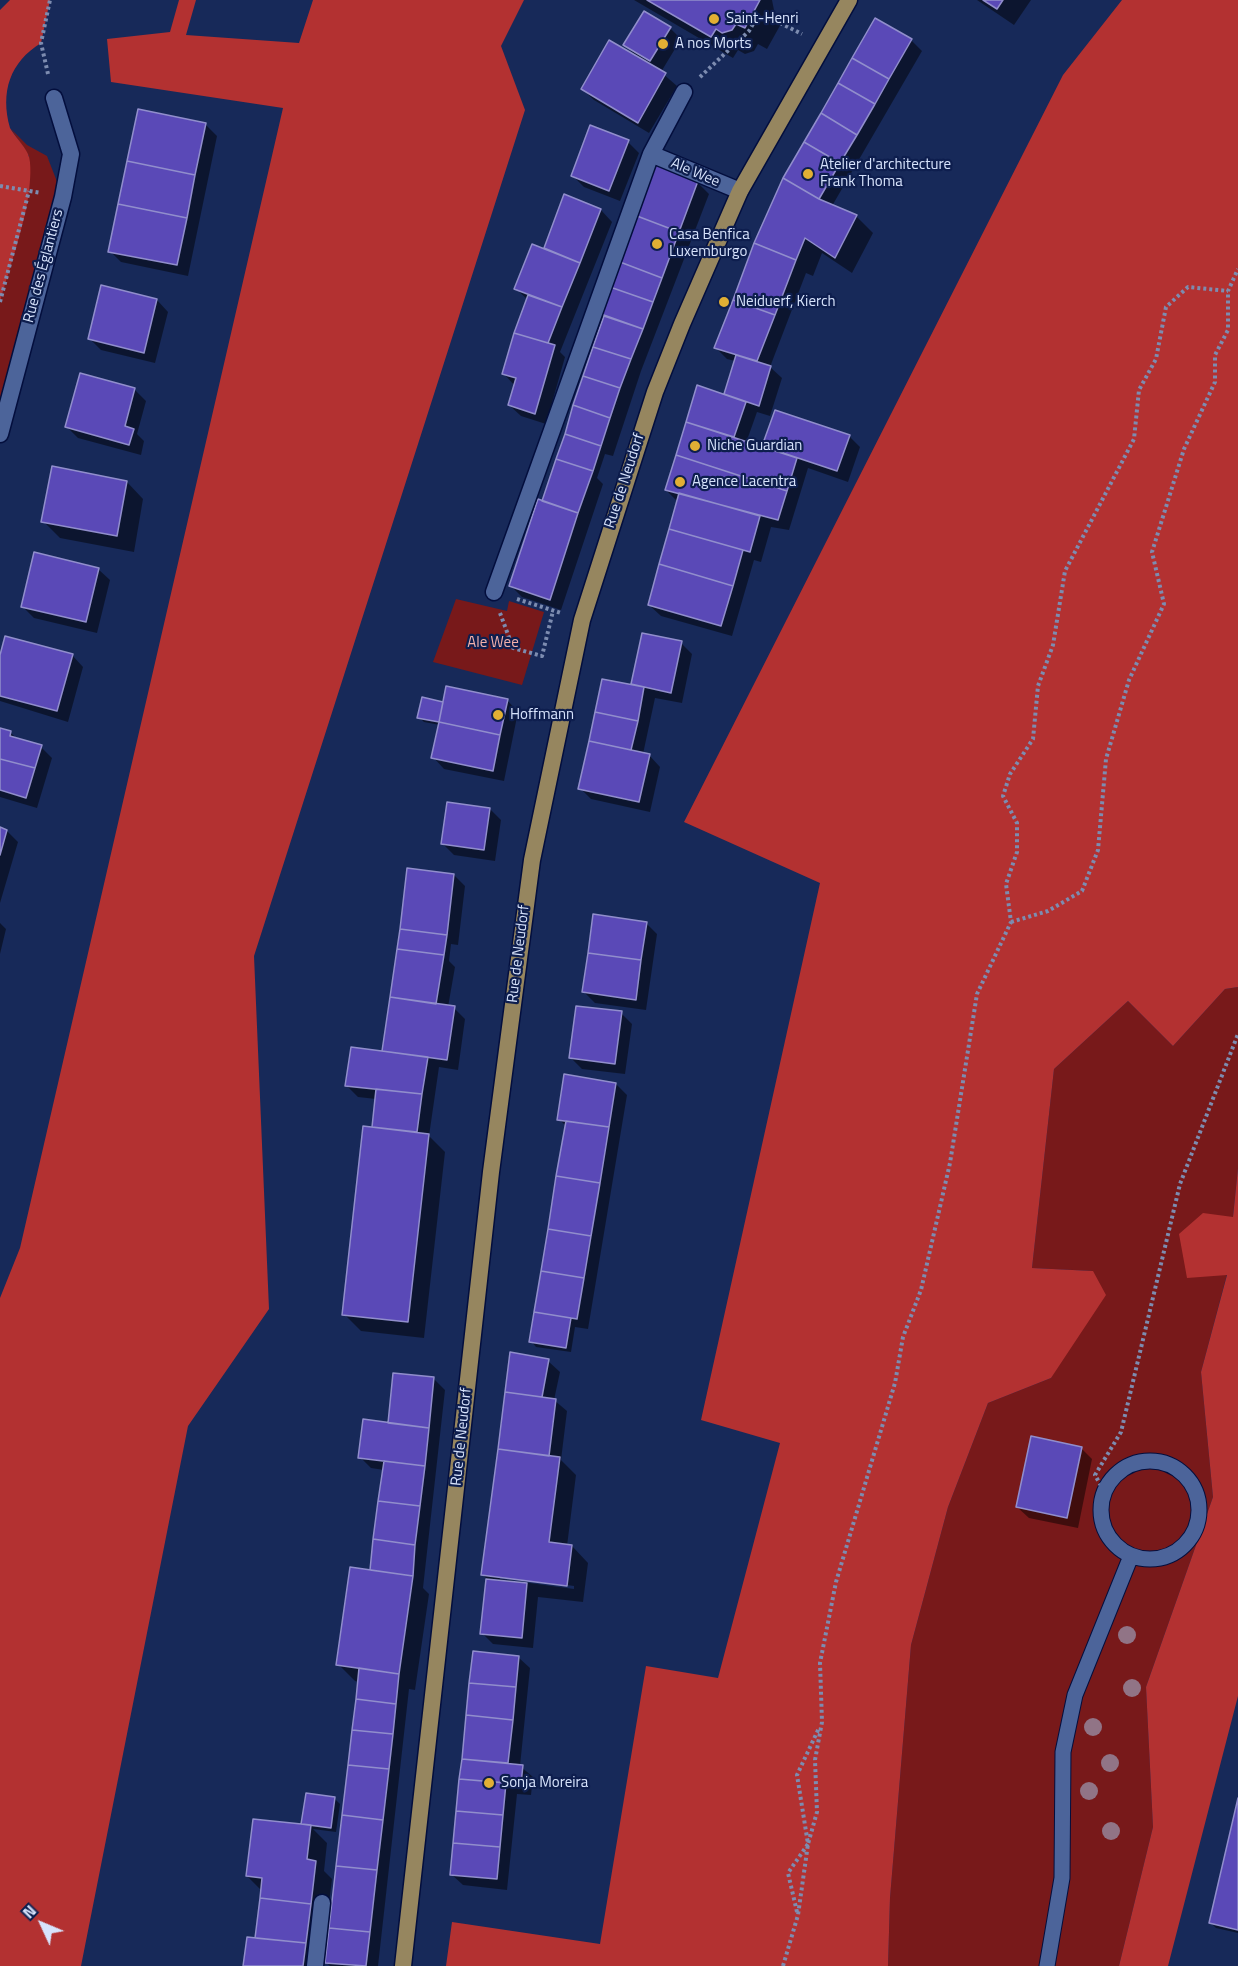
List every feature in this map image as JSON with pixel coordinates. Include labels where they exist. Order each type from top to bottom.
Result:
[{"type":"main road","name":"Rue de Neudorf","points":[[403,1966],[491,1172],[532,860],[582,620],[655,392],[740,191],[849,0]]},
{"type":"street","name":"Ale Wee","points":[[494,592],[651,154],[684,92]]},
{"type":"street","name":"Rue des Églantiers","points":[[0,434],[63,197],[70,154],[54,98]]},
{"type":"street","name":"Ale Wee","points":[[651,154],[740,191]]},
{"type":"street","points":[[315,1966],[322,1903]]},
{"type":"lane","points":[[1143,1461],[1168,1464],[1189,1480],[1198,1503],[1196,1529],[1180,1549],[1156,1559],[1131,1556],[1110,1540],[1100,1517],[1104,1491],[1119,1471],[1143,1461]]},
{"type":"lane","points":[[1047,1966],[1062,1878],[1063,1752],[1075,1695],[1131,1556]]},
{"type":"path","points":[[50,0],[40,43],[54,98]]},
{"type":"path","points":[[684,92],[749,31],[755,15],[772,19],[785,26]]},
{"type":"path","points":[[0,186],[63,197]]},
{"type":"path","points":[[0,302],[29,191]]},
{"type":"path","points":[[1011,922],[1048,911],[1082,891],[1098,850],[1106,759],[1129,680],[1164,604],[1152,552],[1184,449],[1215,382],[1215,355],[1228,330],[1228,291],[1238,269]]},
{"type":"path","points":[[783,1966],[798,1915],[808,1844],[817,1812],[815,1760],[822,1722],[820,1663],[836,1582],[895,1383],[903,1337],[921,1290],[950,1163],[977,994],[1011,922],[1006,884],[1017,852],[1017,823],[1003,796],[1010,774],[1033,739],[1038,686],[1053,645],[1065,571],[1134,439],[1139,390],[1156,359],[1166,307],[1188,287],[1228,291]]},
{"type":"path","points":[[494,592],[513,648],[542,656],[553,611]]},
{"type":"path","points":[[494,592],[582,620]]},
{"type":"path","points":[[1104,1491],[1095,1475],[1121,1432],[1180,1184],[1238,1034]]},
{"type":"path","points":[[798,1915],[788,1873],[808,1844],[797,1775],[822,1722]]},
{"type":"green space","points":[[11,129],[27,145],[47,156],[63,197],[0,434],[0,302],[29,191],[29,156]]},
{"type":"green space","name":"Ale Wee","points":[[456,599],[507,611],[509,601],[544,612],[522,685],[433,662]]},
{"type":"green space","points":[[1238,987],[1238,1168],[1227,1274],[1201,1372],[1213,1497],[1146,1687],[1153,1827],[1119,1966],[888,1966],[890,1898],[911,1645],[948,1507],[988,1403],[1051,1378],[1093,1271],[1032,1268],[1054,1069],[1128,1001],[1173,1046],[1225,989]]},
{"type":"shaded area","points":[[10,0],[50,0],[41,43],[22,59],[10,79],[7,90],[7,115],[10,128],[28,154],[30,173],[24,218],[0,302],[0,10]]},
{"type":"shaded area","points":[[179,0],[196,0],[186,35],[299,43],[313,0],[524,0],[501,46],[525,110],[254,956],[269,1309],[188,1426],[81,1966],[0,1966],[0,1298],[20,1248],[283,108],[111,82],[107,39],[170,32]]},
{"type":"shaded area","points":[[1122,0],[1238,0],[1238,987],[1225,989],[1173,1046],[1128,1001],[1054,1069],[1032,1268],[1093,1271],[1106,1295],[1051,1378],[988,1403],[948,1507],[911,1645],[890,1898],[888,1966],[446,1966],[452,1922],[600,1944],[646,1666],[718,1678],[780,1443],[701,1420],[820,883],[684,822],[1063,75]]},
{"type":"shaded area","points":[[1238,1168],[1238,1696],[1168,1966],[1119,1966],[1153,1827],[1146,1687],[1213,1497],[1201,1372],[1227,1275],[1187,1278],[1179,1234],[1203,1213],[1233,1217]]},
{"type":"building","name":"Saint-Henri","points":[[647,0],[760,0],[745,28],[736,24],[732,30],[722,33],[716,29],[711,37]]},
{"type":"building","points":[[983,0],[1003,0],[997,9]]},
{"type":"building","points":[[644,11],[671,27],[650,61],[623,45]]},
{"type":"building","points":[[875,18],[912,39],[889,79],[852,58]]},
{"type":"building","points":[[609,40],[666,73],[638,123],[581,89]]},
{"type":"building","points":[[852,58],[889,79],[875,104],[838,83]]},
{"type":"building","points":[[838,83],[875,104],[857,135],[821,113]]},
{"type":"building","points":[[138,109],[206,123],[195,175],[127,161]]},
{"type":"building","points":[[821,113],[857,135],[840,163],[804,142]]},
{"type":"building","points":[[590,125],[629,140],[609,191],[571,176]]},
{"type":"building","points":[[804,142],[840,163],[819,199],[783,178]]},
{"type":"building","points":[[127,161],[195,175],[187,218],[118,204]]},
{"type":"building","points":[[656,165],[698,181],[679,232],[637,216]]},
{"type":"building","points":[[783,178],[819,199],[857,215],[835,258],[805,238],[796,260],[754,243]]},
{"type":"building","points":[[564,194],[601,209],[580,263],[544,248]]},
{"type":"building","points":[[118,204],[187,218],[177,265],[108,252]]},
{"type":"building","points":[[637,216],[679,232],[662,278],[620,262]]},
{"type":"building","points":[[754,243],[796,260],[775,315],[733,300]]},
{"type":"building","points":[[532,244],[580,263],[562,307],[514,289]]},
{"type":"building","points":[[620,262],[662,278],[653,302],[610,287]]},
{"type":"building","points":[[101,285],[157,299],[144,353],[88,339]]},
{"type":"building","points":[[610,287],[653,302],[643,329],[601,314]]},
{"type":"building","points":[[528,295],[562,307],[548,343],[514,333]]},
{"type":"building","points":[[733,300],[775,315],[757,361],[714,348]]},
{"type":"building","points":[[604,316],[643,329],[631,359],[593,347]]},
{"type":"building","points":[[514,333],[555,345],[535,414],[508,405],[516,378],[502,374]]},
{"type":"building","points":[[593,347],[631,359],[620,388],[583,376]]},
{"type":"building","points":[[736,355],[771,366],[759,406],[724,394]]},
{"type":"building","points":[[80,373],[135,388],[125,426],[134,429],[129,445],[65,427]]},
{"type":"building","points":[[583,376],[620,388],[610,418],[573,405]]},
{"type":"building","points":[[697,385],[746,402],[734,437],[686,422]]},
{"type":"building","points":[[573,405],[610,418],[601,446],[565,434]]},
{"type":"building","points":[[775,410],[850,435],[837,471],[762,446]]},
{"type":"building","points":[[686,422],[797,458],[787,491],[676,455]]},
{"type":"building","points":[[565,434],[601,446],[593,471],[556,459]]},
{"type":"building","points":[[676,455],[787,491],[778,520],[665,490]]},
{"type":"building","points":[[556,459],[593,471],[578,513],[542,501]]},
{"type":"building","points":[[52,466],[127,481],[117,536],[41,522]]},
{"type":"building","points":[[679,493],[760,516],[750,552],[669,529]]},
{"type":"building","points":[[538,499],[578,513],[550,600],[509,586]]},
{"type":"building","points":[[669,529],[743,550],[733,586],[659,564]]},
{"type":"building","points":[[34,552],[99,568],[86,622],[21,607]]},
{"type":"building","points":[[659,564],[733,586],[721,626],[648,605]]},
{"type":"building","points":[[642,633],[682,641],[671,693],[631,684]]},
{"type":"building","points":[[5,636],[73,654],[57,711],[0,696],[0,655]]},
{"type":"building","points":[[602,679],[644,687],[638,721],[595,712]]},
{"type":"building","points":[[446,686],[508,699],[500,735],[439,722]]},
{"type":"building","points":[[422,697],[443,702],[439,722],[417,718]]},
{"type":"building","points":[[595,712],[638,721],[631,750],[589,741]]},
{"type":"building","points":[[439,722],[500,735],[493,771],[431,758]]},
{"type":"building","points":[[0,728],[11,731],[10,736],[42,745],[35,768],[0,759]]},
{"type":"building","points":[[589,741],[650,754],[639,802],[578,789]]},
{"type":"building","points":[[0,759],[35,768],[26,798],[0,790]]},
{"type":"building","points":[[447,802],[490,808],[484,850],[441,844]]},
{"type":"building","points":[[0,827],[7,830],[0,855]]},
{"type":"building","points":[[407,868],[454,874],[447,935],[400,929]]},
{"type":"building","points":[[593,914],[647,922],[641,960],[588,953]]},
{"type":"building","points":[[400,929],[447,935],[444,955],[397,949]]},
{"type":"building","points":[[397,949],[444,955],[436,1004],[390,997]]},
{"type":"building","points":[[588,953],[641,960],[636,1000],[582,992]]},
{"type":"building","points":[[390,997],[455,1006],[447,1060],[382,1051]]},
{"type":"building","points":[[576,1006],[622,1011],[615,1064],[569,1058]]},
{"type":"building","points":[[351,1047],[428,1057],[422,1094],[345,1086]]},
{"type":"building","points":[[564,1074],[616,1083],[609,1127],[557,1120]]},
{"type":"building","points":[[376,1089],[422,1094],[417,1132],[372,1127]]},
{"type":"building","points":[[566,1121],[609,1127],[600,1183],[556,1176]]},
{"type":"building","points":[[363,1126],[429,1134],[408,1322],[342,1315]]},
{"type":"building","points":[[556,1176],[600,1183],[591,1236],[548,1229]]},
{"type":"building","points":[[548,1229],[591,1236],[584,1278],[541,1271]]},
{"type":"building","points":[[541,1271],[584,1278],[577,1319],[534,1312]]},
{"type":"building","points":[[534,1312],[571,1318],[566,1348],[529,1342]]},
{"type":"building","points":[[510,1352],[549,1359],[542,1397],[505,1392]]},
{"type":"building","points":[[393,1373],[434,1377],[429,1428],[388,1423]]},
{"type":"building","points":[[505,1392],[556,1399],[549,1456],[498,1449]]},
{"type":"building","points":[[363,1419],[429,1428],[425,1466],[358,1458]]},
{"type":"building","points":[[1031,1436],[1082,1447],[1067,1518],[1016,1507]]},
{"type":"building","points":[[498,1449],[560,1457],[549,1542],[572,1545],[567,1586],[481,1575]]},
{"type":"building","points":[[384,1461],[425,1466],[420,1506],[378,1501]]},
{"type":"building","points":[[378,1501],[420,1506],[415,1545],[373,1539]]},
{"type":"building","points":[[373,1539],[415,1545],[413,1576],[370,1570]]},
{"type":"building","points":[[350,1567],[413,1576],[399,1674],[336,1665]]},
{"type":"building","points":[[486,1579],[527,1583],[522,1638],[480,1634]]},
{"type":"building","points":[[473,1651],[519,1656],[516,1687],[469,1683]]},
{"type":"building","points":[[359,1668],[399,1674],[396,1704],[356,1699]]},
{"type":"building","points":[[469,1683],[516,1687],[513,1720],[466,1715]]},
{"type":"building","points":[[356,1699],[396,1704],[393,1734],[352,1730]]},
{"type":"building","points":[[466,1715],[513,1720],[508,1763],[462,1759]]},
{"type":"building","points":[[352,1730],[393,1734],[389,1769],[348,1765]]},
{"type":"building","points":[[462,1759],[523,1765],[521,1784],[459,1779]]},
{"type":"building","points":[[348,1765],[389,1769],[383,1820],[342,1815]]},
{"type":"building","points":[[459,1779],[506,1783],[503,1815],[456,1811]]},
{"type":"building","points":[[306,1793],[335,1797],[331,1828],[301,1824]]},
{"type":"building","points":[[1238,1798],[1238,1930],[1209,1923]]},
{"type":"building","points":[[456,1811],[503,1815],[500,1847],[453,1843]]},
{"type":"building","points":[[342,1815],[383,1820],[377,1870],[336,1866]]},
{"type":"building","points":[[253,1819],[311,1825],[307,1859],[316,1861],[311,1904],[260,1898],[262,1878],[246,1876]]},
{"type":"building","points":[[453,1843],[500,1847],[497,1879],[450,1875]]},
{"type":"building","points":[[336,1866],[377,1870],[370,1932],[329,1928]]},
{"type":"building","points":[[260,1898],[311,1904],[306,1943],[255,1938]]},
{"type":"building","points":[[329,1928],[370,1932],[366,1966],[325,1963]]},
{"type":"building","points":[[247,1937],[306,1943],[303,1966],[243,1966]]},
{"type":"place","name":"Saint-Henri","points":[[714,19]]},
{"type":"place","name":"A nos Morts","points":[[663,44]]},
{"type":"place","name":"Atelier d'architecture Frank Thoma","points":[[808,174]]},
{"type":"place","name":"Casa Benfica Luxemburgo","points":[[657,244]]},
{"type":"place","name":"Neiduerf, Kierch","points":[[724,302]]},
{"type":"place","name":"Niche Guardian","points":[[695,446]]},
{"type":"place","name":"Agence Lacentra","points":[[680,482]]},
{"type":"place","name":"Hoffmann","points":[[498,715]]},
{"type":"place","name":"Sonja Moreira","points":[[489,1783]]}]
